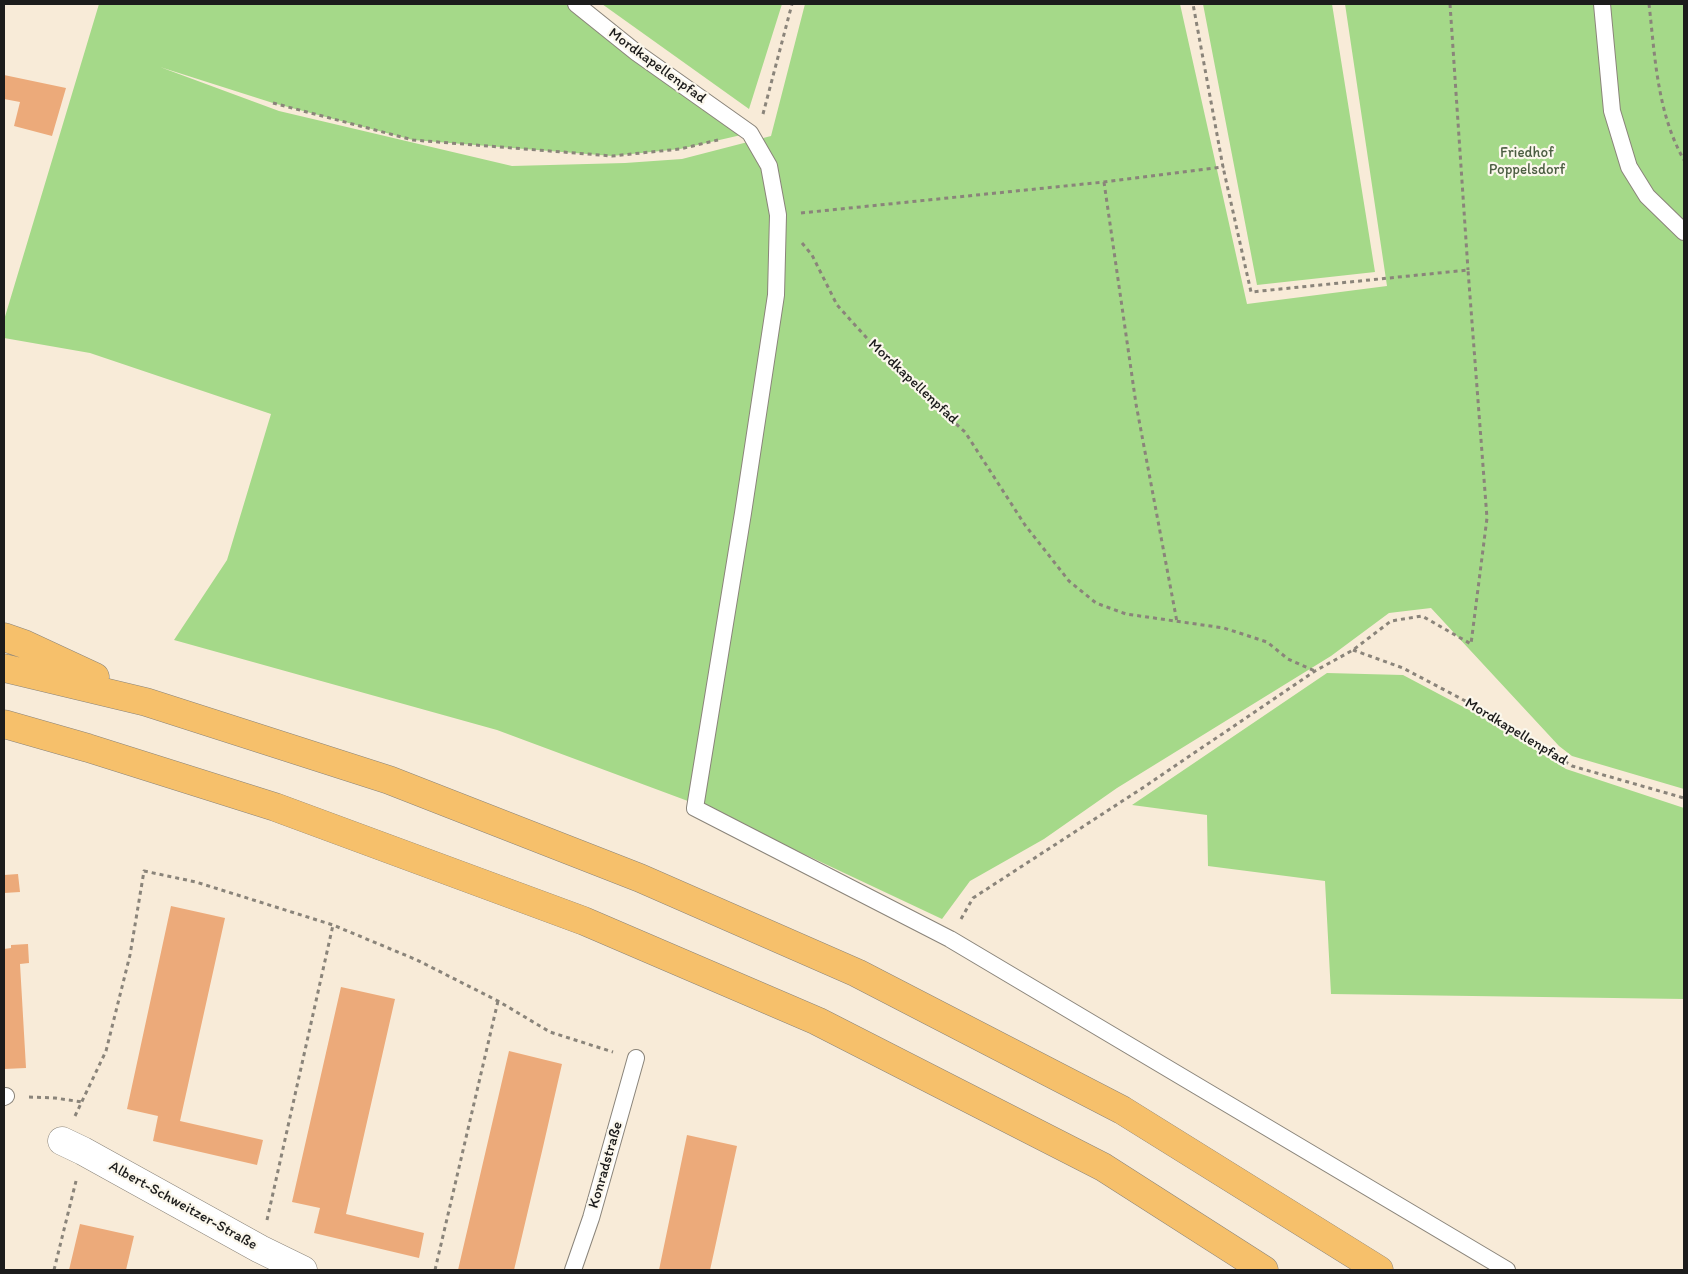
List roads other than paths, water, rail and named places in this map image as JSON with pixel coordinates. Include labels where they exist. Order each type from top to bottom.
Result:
[{"type":"highway","points":[[4,638],[24,644],[146,702]]},
{"type":"highway","points":[[4,668],[146,702],[389,780],[640,878],[857,973],[1122,1110],[1379,1270]]},
{"type":"highway","points":[[4,724],[88,748],[275,807],[584,921],[817,1021],[1103,1167],[1264,1270]]},
{"type":"street","name":"Albert-Schweitzer-Straße","points":[[73,1146],[260,1249],[303,1270]]},
{"type":"lane","name":"Mordkapellenpfad","points":[[576,4],[637,53],[750,132],[769,166],[778,215],[776,295],[742,523],[695,808],[950,939],[1507,1270]]},
{"type":"lane","points":[[1602,4],[1612,111],[1628,168],[1648,196],[1684,232]]},
{"type":"lane","name":"Konradstraße","points":[[573,1270],[591,1218],[636,1058]]},
{"type":"park label","name":"Friedhof Poppelsdorf","points":[[1527,162]]}]
